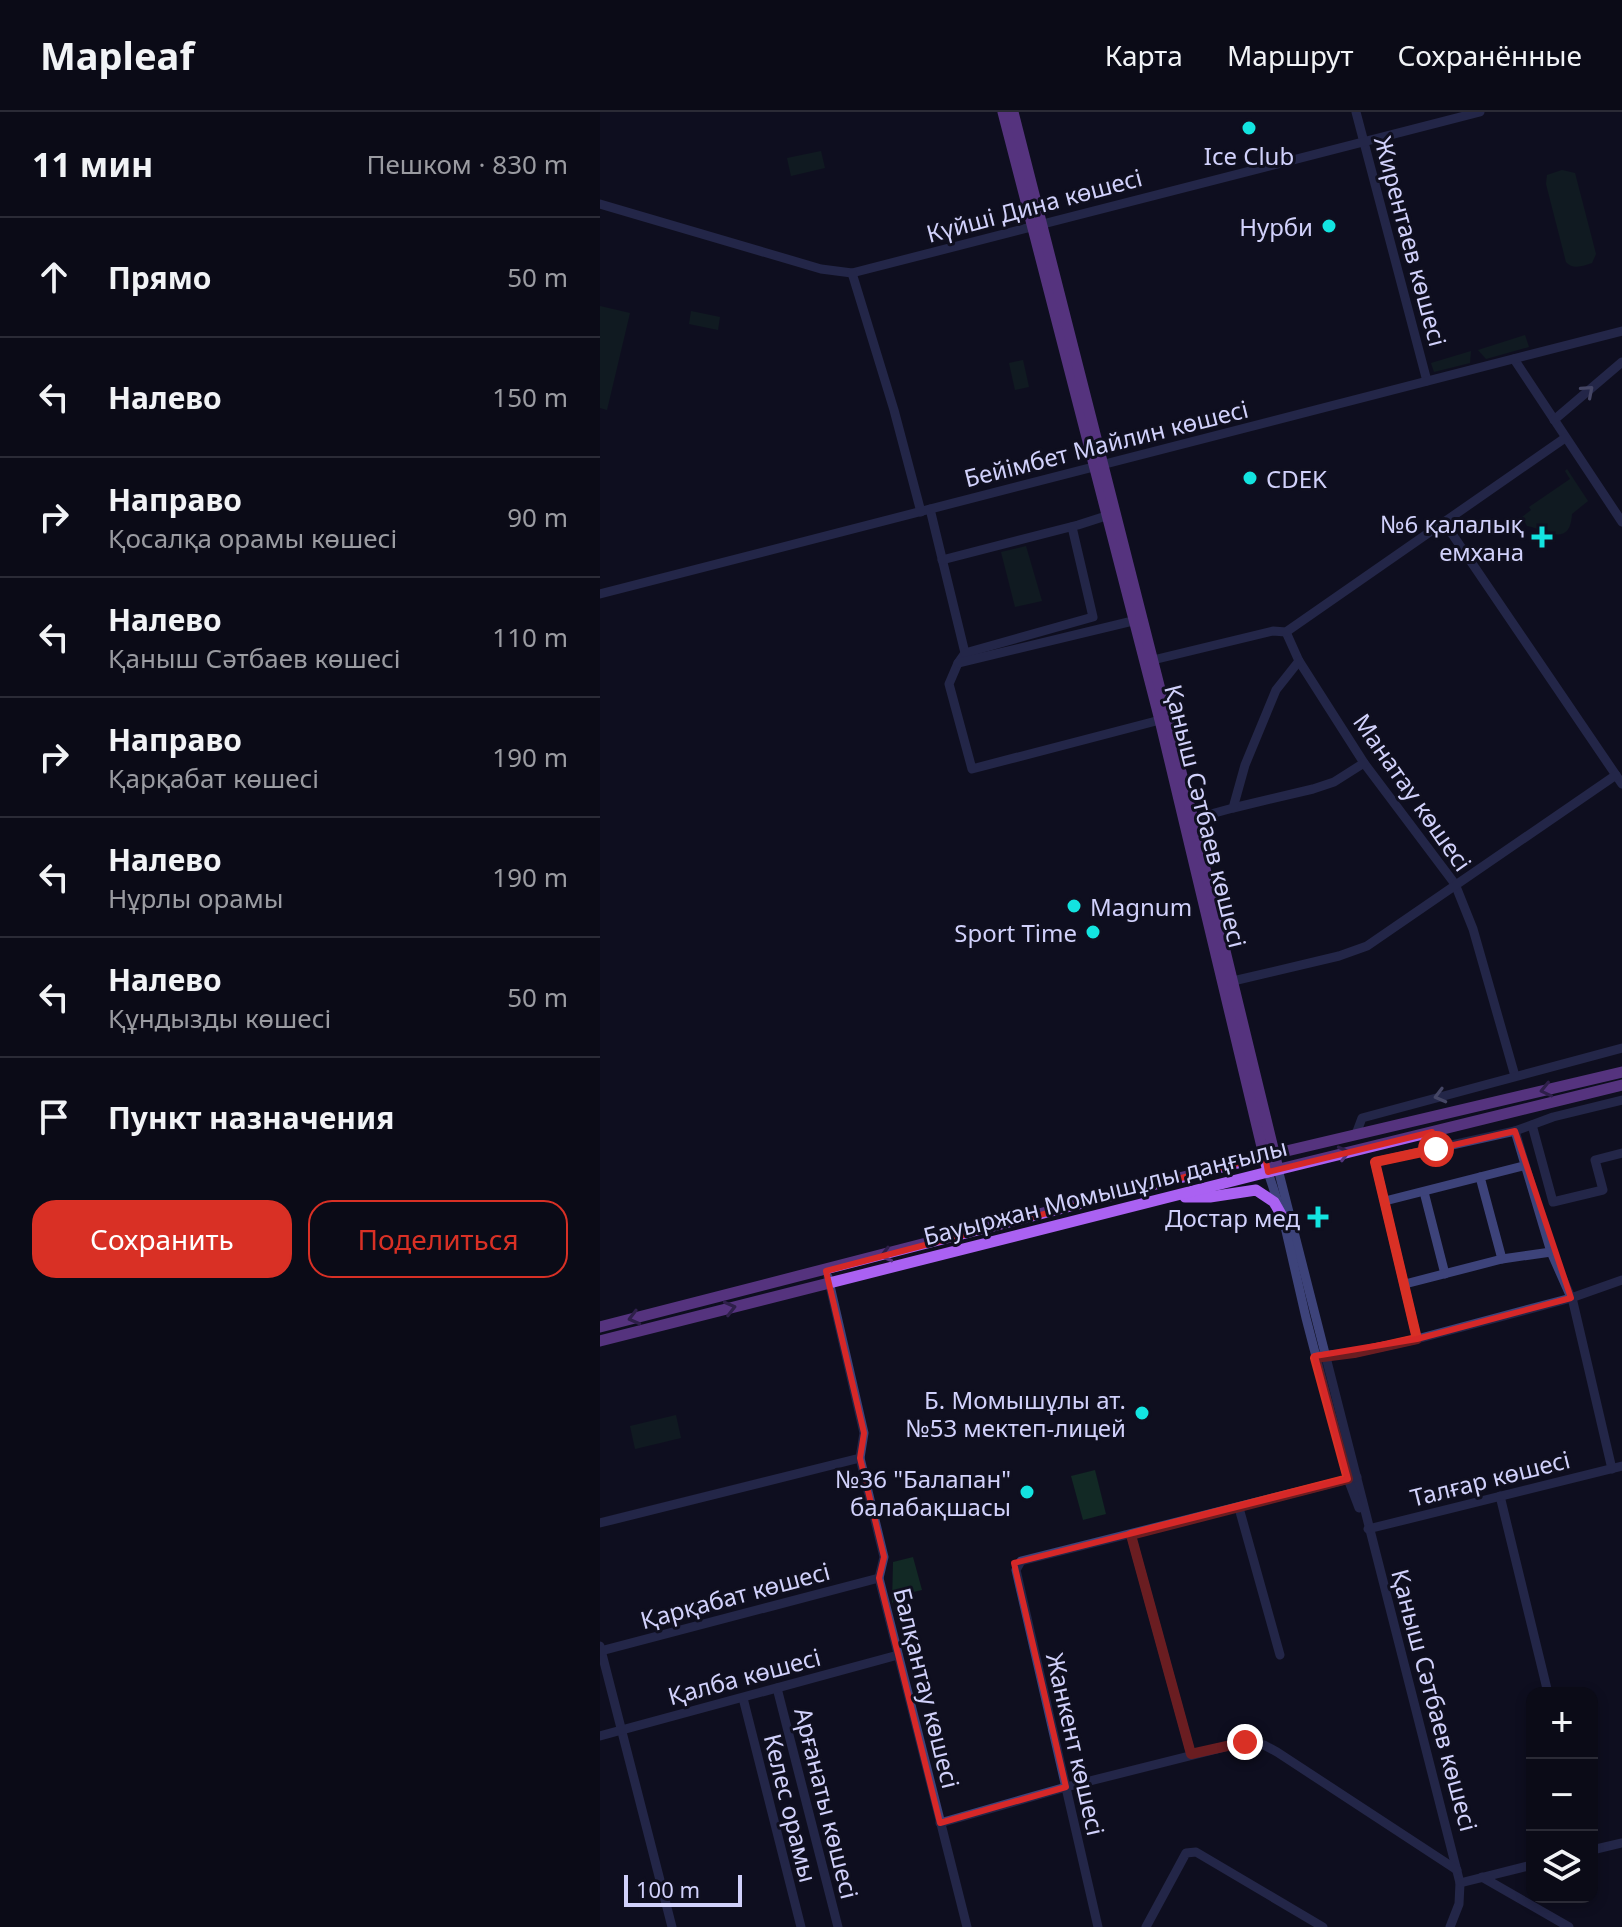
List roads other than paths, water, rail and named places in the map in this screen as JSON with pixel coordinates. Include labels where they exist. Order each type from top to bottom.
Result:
[{"type":"main road","name":"Қаныш Сәтбаев көшесі","points":[[1003,112],[1037,225]]},
{"type":"main road","name":"Қаныш Сәтбаев көшесі","points":[[1013,112],[1037,225],[1138,620],[1160,720],[1233,981],[1269,1155]]},
{"type":"main road","name":"Қаныш Сәтбаев көшесі","points":[[1098,464],[1106,516],[1153,660],[1188,820],[1273,1170]]},
{"type":"main road","name":"Бауыржан Момышұлы даңғылы","points":[[600,1327],[1269,1155],[1622,1072]]},
{"type":"main road","name":"Бауыржан Момышұлы даңғылы","points":[[600,1341],[1622,1085]]},
{"type":"main road","points":[[1168,1197],[1210,1197],[1256,1190],[1274,1202],[1283,1218]]},
{"type":"street","name":"Жирентаев көшесі","points":[[1356,112],[1427,381]]},
{"type":"street","name":"Күйші Дина көшесі","points":[[600,204],[821,269],[852,273],[1480,112]]},
{"type":"street","points":[[852,273],[942,560],[965,653]]},
{"type":"street","name":"Бейімбет Майлин көшесі","points":[[600,594],[1622,331]]},
{"type":"street","points":[[1514,359],[1622,522]]},
{"type":"street","points":[[1554,420],[1622,362]]},
{"type":"street","points":[[1153,660],[1273,631],[1286,632],[1565,438]]},
{"type":"street","points":[[942,560],[1106,516]]},
{"type":"street","points":[[1233,981],[1326,960],[1367,946],[1455,884],[1619,780],[1444,522]]},
{"type":"street","points":[[1072,527],[1093,617],[965,653],[949,684],[972,769],[1160,720]]},
{"type":"street","points":[[958,663],[1138,620]]},
{"type":"street","name":"Манатау көшесі","points":[[1286,632],[1299,661],[1364,763],[1455,884],[1473,929],[1515,1076]]},
{"type":"street","points":[[1233,808],[1245,765],[1276,690],[1299,661]]},
{"type":"street","points":[[1188,820],[1313,789],[1334,782],[1364,763]]},
{"type":"street","points":[[1356,1134],[1362,1118],[1622,1048]]},
{"type":"street","points":[[1417,1339],[1375,1162],[1515,1131],[1622,1100]]},
{"type":"street","points":[[1532,1125],[1553,1202],[1603,1190],[1595,1160],[1622,1153]]},
{"type":"street","points":[[1515,1131],[1551,1252],[1571,1298],[1622,1478]]},
{"type":"street","points":[[1432,1132],[1436,1149]]},
{"type":"street","points":[[1385,1201],[1523,1166]]},
{"type":"street","name":"Қаныш Сәтбаев көшесі","points":[[1273,1170],[1283,1218],[1460,1883]]},
{"type":"street","name":"Қаныш Сәтбаев көшесі","points":[[1273,1170],[1320,1356]]},
{"type":"street","points":[[1480,1177],[1502,1259]]},
{"type":"street","points":[[1424,1192],[1445,1274]]},
{"type":"street","points":[[1405,1284],[1502,1259],[1551,1252]]},
{"type":"street","name":"Балқантау көшесі","points":[[826,1271],[864,1433],[860,1458],[884,1557],[879,1578],[967,1927]]},
{"type":"street","points":[[1320,1356],[1354,1353],[1417,1339],[1571,1298],[1622,1280]]},
{"type":"street","points":[[600,1523],[860,1458]]},
{"type":"street","name":"Талғар көшесі","points":[[1368,1529],[1618,1467]]},
{"type":"street","points":[[1191,1754],[1131,1535],[1352,1478]]},
{"type":"street","points":[[1500,1496],[1547,1687]]},
{"type":"street","points":[[1239,1508],[1280,1655]]},
{"type":"street","name":"Жанкент көшесі","points":[[1098,1927],[1016,1570],[1021,1561],[1131,1535]]},
{"type":"street","name":"Қарқабат көшесі","points":[[600,1649],[879,1578]]},
{"type":"street","points":[[600,1649],[672,1927]]},
{"type":"street","name":"Қалба көшесі","points":[[600,1736],[898,1655]]},
{"type":"street","name":"Арғанаты көшесі","points":[[777,1688],[838,1927]]},
{"type":"street","name":"Келес орамы","points":[[743,1698],[801,1927]]},
{"type":"street","points":[[940,1823],[1066,1787],[1245,1742],[1264,1745],[1457,1870]]},
{"type":"street","points":[[1598,1849],[1622,1843]]},
{"type":"street","points":[[1146,1927],[1186,1853],[1196,1852],[1323,1927]]},
{"type":"street","points":[[1450,1927],[1459,1904],[1460,1883],[1526,1866]]},
{"type":"street","points":[[1482,1877],[1569,1927]]},
{"type":"place","name":"Ice Club","points":[[1249,128]]},
{"type":"place","name":"Нурби","points":[[1329,226]]},
{"type":"place","name":"CDEK","points":[[1250,478]]},
{"type":"place","name":"№6 қалалық емхана","points":[[1542,537]]},
{"type":"place","name":"Magnum","points":[[1074,906]]},
{"type":"place","name":"Sport Time","points":[[1093,932]]},
{"type":"place","name":"Достар мед","points":[[1318,1217]]},
{"type":"place","name":"Б. Момышұлы ат. №53 мектеп-лицей","points":[[1142,1413]]},
{"type":"place","name":"№36 \"Балапан\" балабақшасы","points":[[1027,1492]]}]
